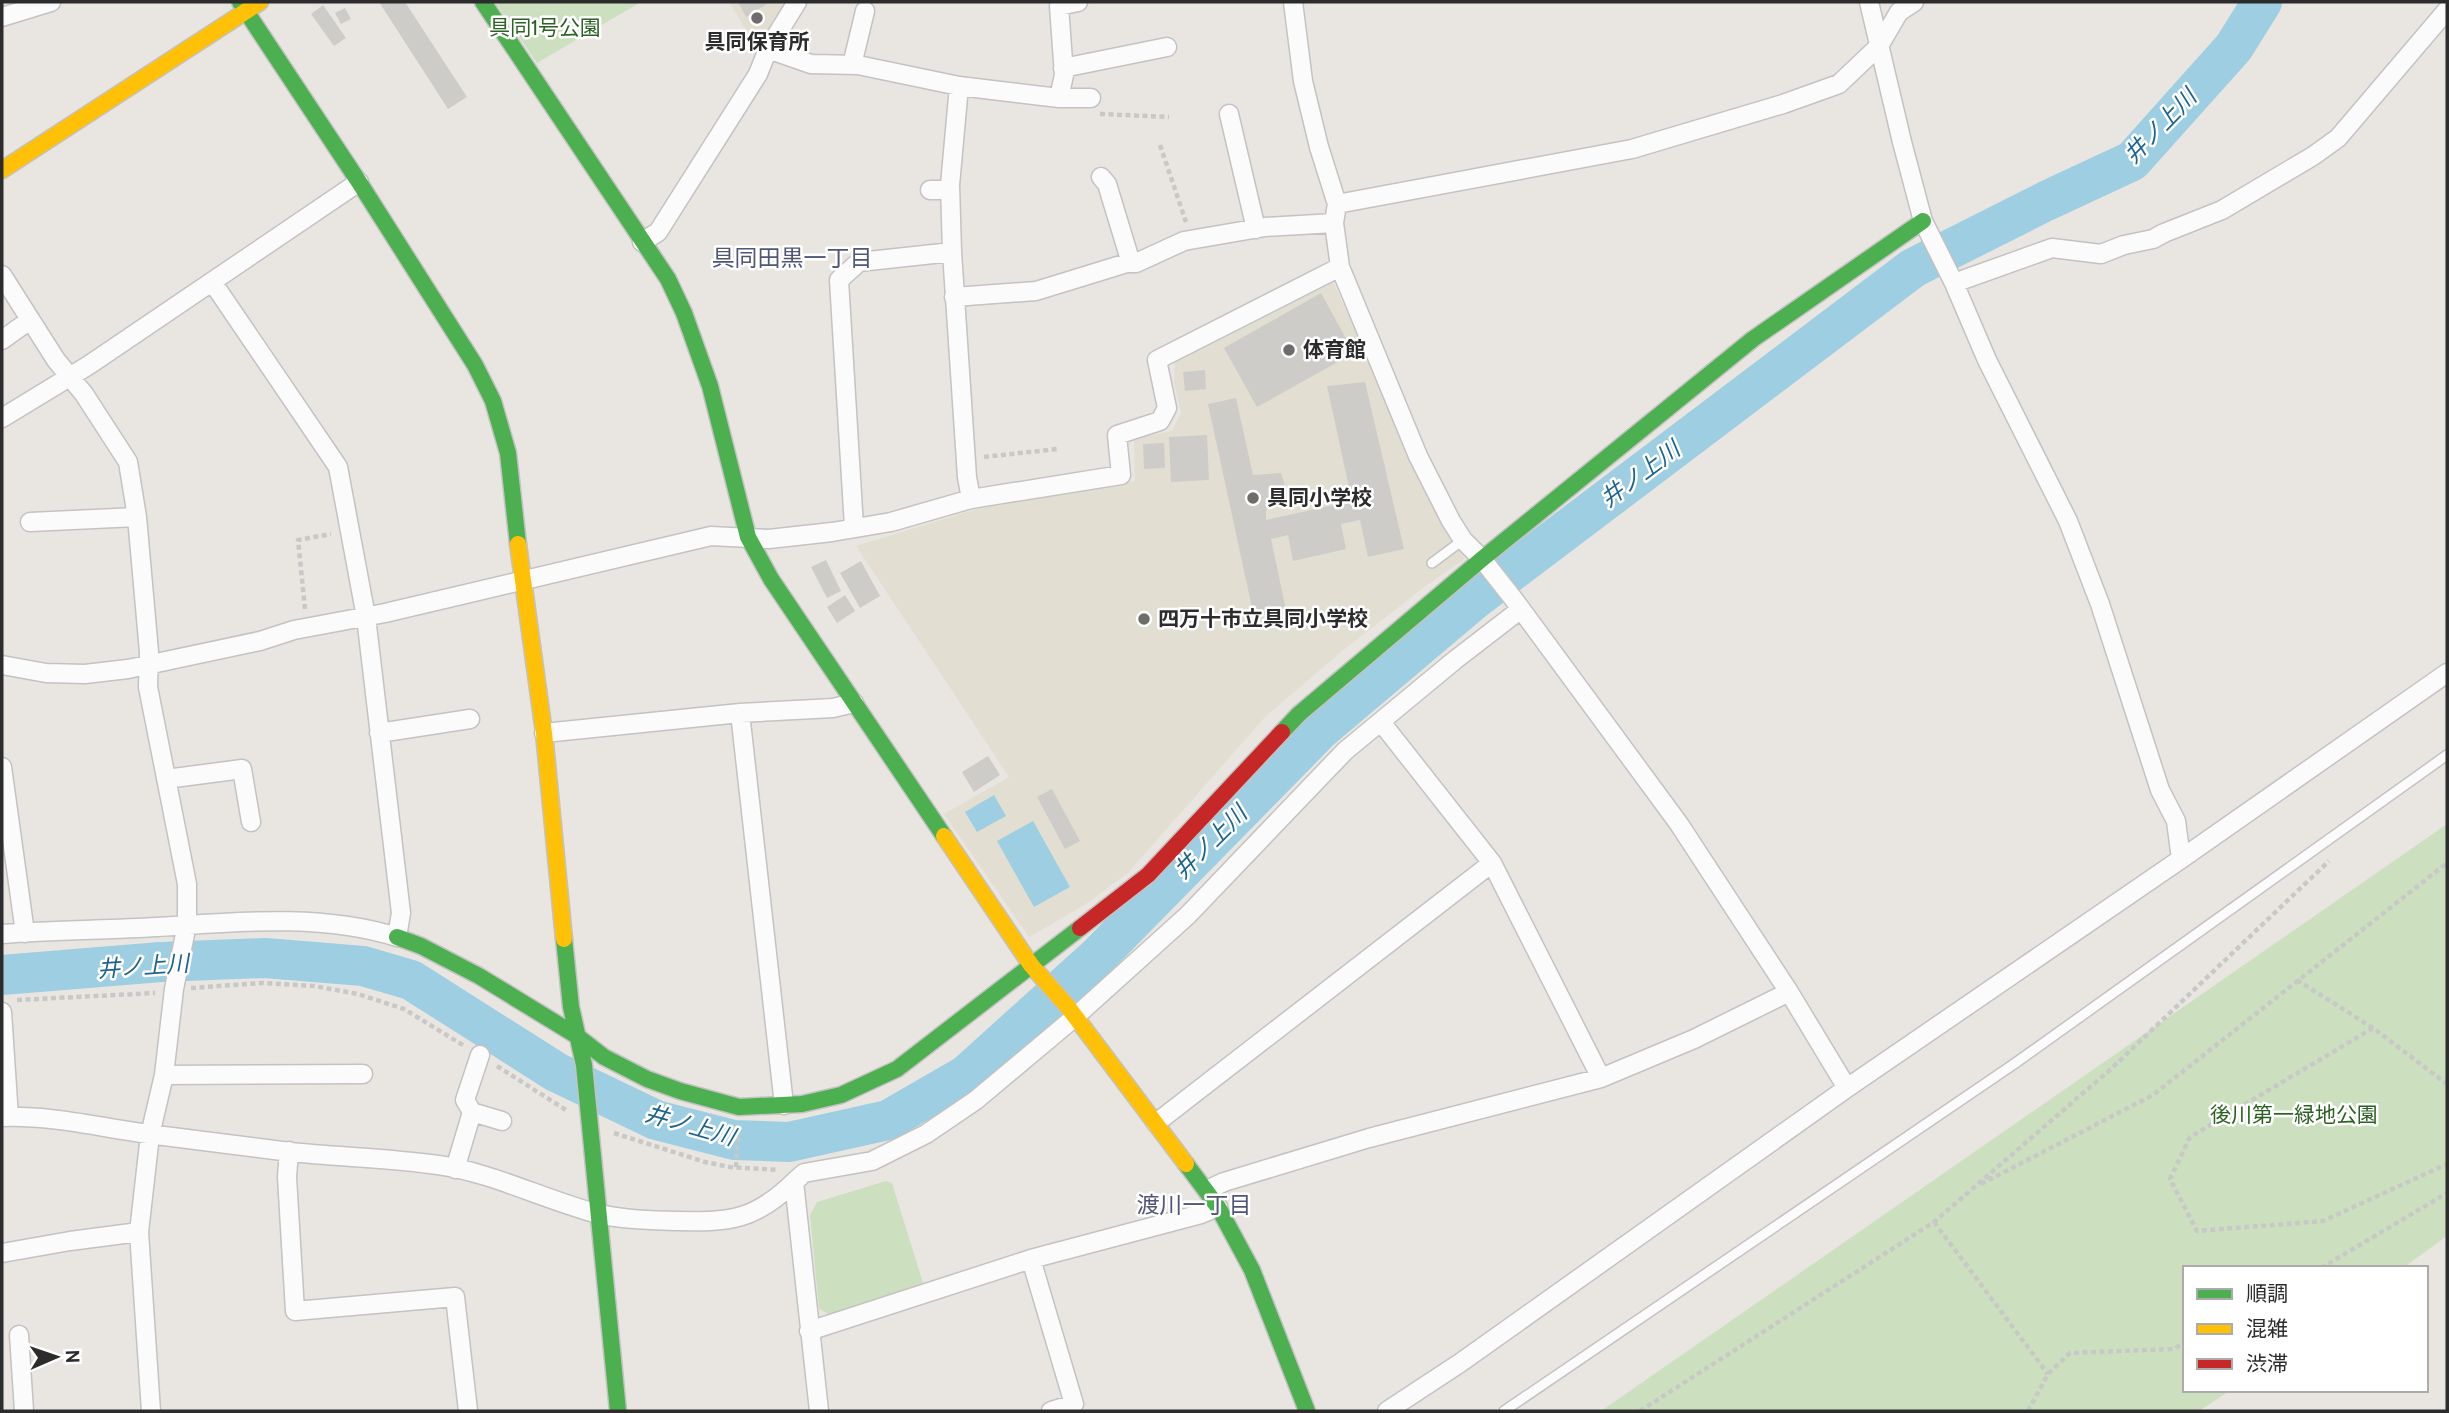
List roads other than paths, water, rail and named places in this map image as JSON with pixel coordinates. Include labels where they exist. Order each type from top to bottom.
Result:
[{"type":"street","points":[[2,17],[51,2]]},
{"type":"street","points":[[2,170],[242,7],[260,2]]},
{"type":"street","points":[[483,2],[668,279],[684,313],[710,386],[748,537],[771,579],[1034,969],[1072,1012],[1218,1207],[1252,1270],[1307,1411]]},
{"type":"street","points":[[642,242],[658,232],[740,104],[758,74],[768,49],[797,2]]},
{"type":"street","points":[[1059,98],[1063,68],[1059,6],[1078,2]]},
{"type":"street","points":[[1293,2],[1303,82],[1337,204],[1334,223],[1340,267],[1418,456],[1451,521],[1463,540],[1516,603],[1679,824],[1789,992],[1847,1088]]},
{"type":"street","points":[[1869,2],[1902,142],[1927,228],[1987,360],[2073,533],[2101,604],[2160,790],[2176,821],[2181,859]]},
{"type":"street","points":[[1337,204],[1632,149],[1783,104],[1839,84],[1879,46],[1899,12],[1914,2]]},
{"type":"street","points":[[242,7],[359,182],[475,365],[493,401],[508,453],[522,580],[544,733],[571,1007],[584,1065],[618,1411]]},
{"type":"street","points":[[1950,276],[2052,248],[2101,254],[2124,245],[2153,239],[2222,209],[2313,156],[2337,138],[2447,10]]},
{"type":"street","points":[[852,65],[865,11]]},
{"type":"street","points":[[1063,68],[1167,47]]},
{"type":"street","points":[[768,49],[811,64],[852,65],[959,86],[1059,98],[1091,106]]},
{"type":"street","points":[[959,86],[950,190],[954,297],[971,499]]},
{"type":"street","points":[[1229,114],[1256,229]]},
{"type":"street","points":[[1101,177],[1107,184],[1131,263]]},
{"type":"street","points":[[2,418],[213,283],[359,182]]},
{"type":"street","points":[[930,190],[950,190]]},
{"type":"street","points":[[954,297],[1036,291],[1136,263],[1188,240],[1256,229],[1334,223]]},
{"type":"street","points":[[2,934],[302,922],[375,930],[397,937],[469,971],[577,1036],[604,1057],[647,1079],[680,1091],[739,1107],[784,1105],[841,1095],[897,1069],[1034,969],[1148,875],[1299,714],[1753,339],[1927,228]]},
{"type":"street","points":[[854,527],[839,280],[859,261],[952,252]]},
{"type":"street","points":[[2,665],[46,673],[85,674],[149,664],[260,642],[307,627],[366,617],[711,536],[769,539],[891,522],[971,499],[1121,475],[1117,435],[1160,421],[1167,408],[1157,360],[1340,267]]},
{"type":"street","points":[[2,275],[128,462],[137,517],[149,687],[187,884],[187,925],[174,989],[163,1075],[150,1135],[139,1232],[151,1411]]},
{"type":"street","points":[[213,283],[338,467],[366,617],[401,913],[397,937]]},
{"type":"street","points":[[2,340],[30,320]]},
{"type":"street","points":[[30,522],[137,517]]},
{"type":"street","points":[[2,1012],[5,1117],[25,1116],[289,1152],[439,1165],[597,1214],[628,1220],[715,1222],[753,1213],[774,1201],[804,1173],[872,1161],[926,1134],[976,1100],[1072,1012],[1188,915],[1345,751],[1455,660],[1516,603]]},
{"type":"street","points":[[1387,1411],[1460,1363],[1847,1088],[2447,673]]},
{"type":"street","points":[[544,733],[740,713],[833,708],[853,703]]},
{"type":"street","points":[[740,713],[784,1105]]},
{"type":"street","points":[[379,733],[470,719]]},
{"type":"street","points":[[1381,722],[1492,863],[1601,1077]]},
{"type":"street","points":[[2,767],[4,802],[25,933]]},
{"type":"street","points":[[166,779],[242,769],[251,822]]},
{"type":"street","points":[[1156,1123],[1492,863]]},
{"type":"street","points":[[1207,1190],[1224,1182],[1369,1138],[1601,1077],[1694,1039],[1789,992]]},
{"type":"street","points":[[480,1055],[465,1100],[472,1112],[502,1121]]},
{"type":"street","points":[[163,1075],[363,1074]]},
{"type":"street","points":[[455,1169],[472,1112]]},
{"type":"street","points":[[289,1152],[287,1177],[295,1311],[455,1297],[468,1411]]},
{"type":"street","points":[[794,1182],[819,1411]]},
{"type":"street","points":[[810,1331],[1031,1259],[1202,1214],[1218,1207]]},
{"type":"street","points":[[2,1254],[139,1232]]},
{"type":"street","points":[[1031,1259],[1074,1404],[1051,1411]]},
{"type":"street","points":[[19,1335],[24,1411]]},
{"type":"lane","points":[[1432,563],[1463,540]]},
{"type":"lane","points":[[1504,1411],[2014,1064],[2447,755]]},
{"type":"water","points":[[994,795],[1006,816],[977,832],[965,812]]},
{"type":"water","points":[[1033,821],[1070,887],[1034,907],[997,841]]},
{"type":"waterway","name":"井ノ上川","points":[[2,975],[161,962],[265,958],[363,966],[411,980],[556,1072],[656,1120],[734,1140],[789,1142],[888,1120],[966,1075],[1098,956],[1320,730],[1475,599],[1913,268],[2132,161],[2234,47],[2262,2]]},
{"type":"place","name":"具同保育所","points":[[757,18]]},
{"type":"place","name":"体育館","points":[[1289,350]]},
{"type":"place","name":"具同小学校","points":[[1253,498]]},
{"type":"place","name":"四万十市立具同小学校","points":[[1144,619]]},
{"type":"district","name":"具同田黒一丁目","points":[[792,258]]},
{"type":"district","name":"渡川一丁目","points":[[1194,1205]]},
{"type":"park label","name":"具同1号公園","points":[[545,28]]},
{"type":"park label","name":"後川第一緑地公園","points":[[2294,1115]]}]
